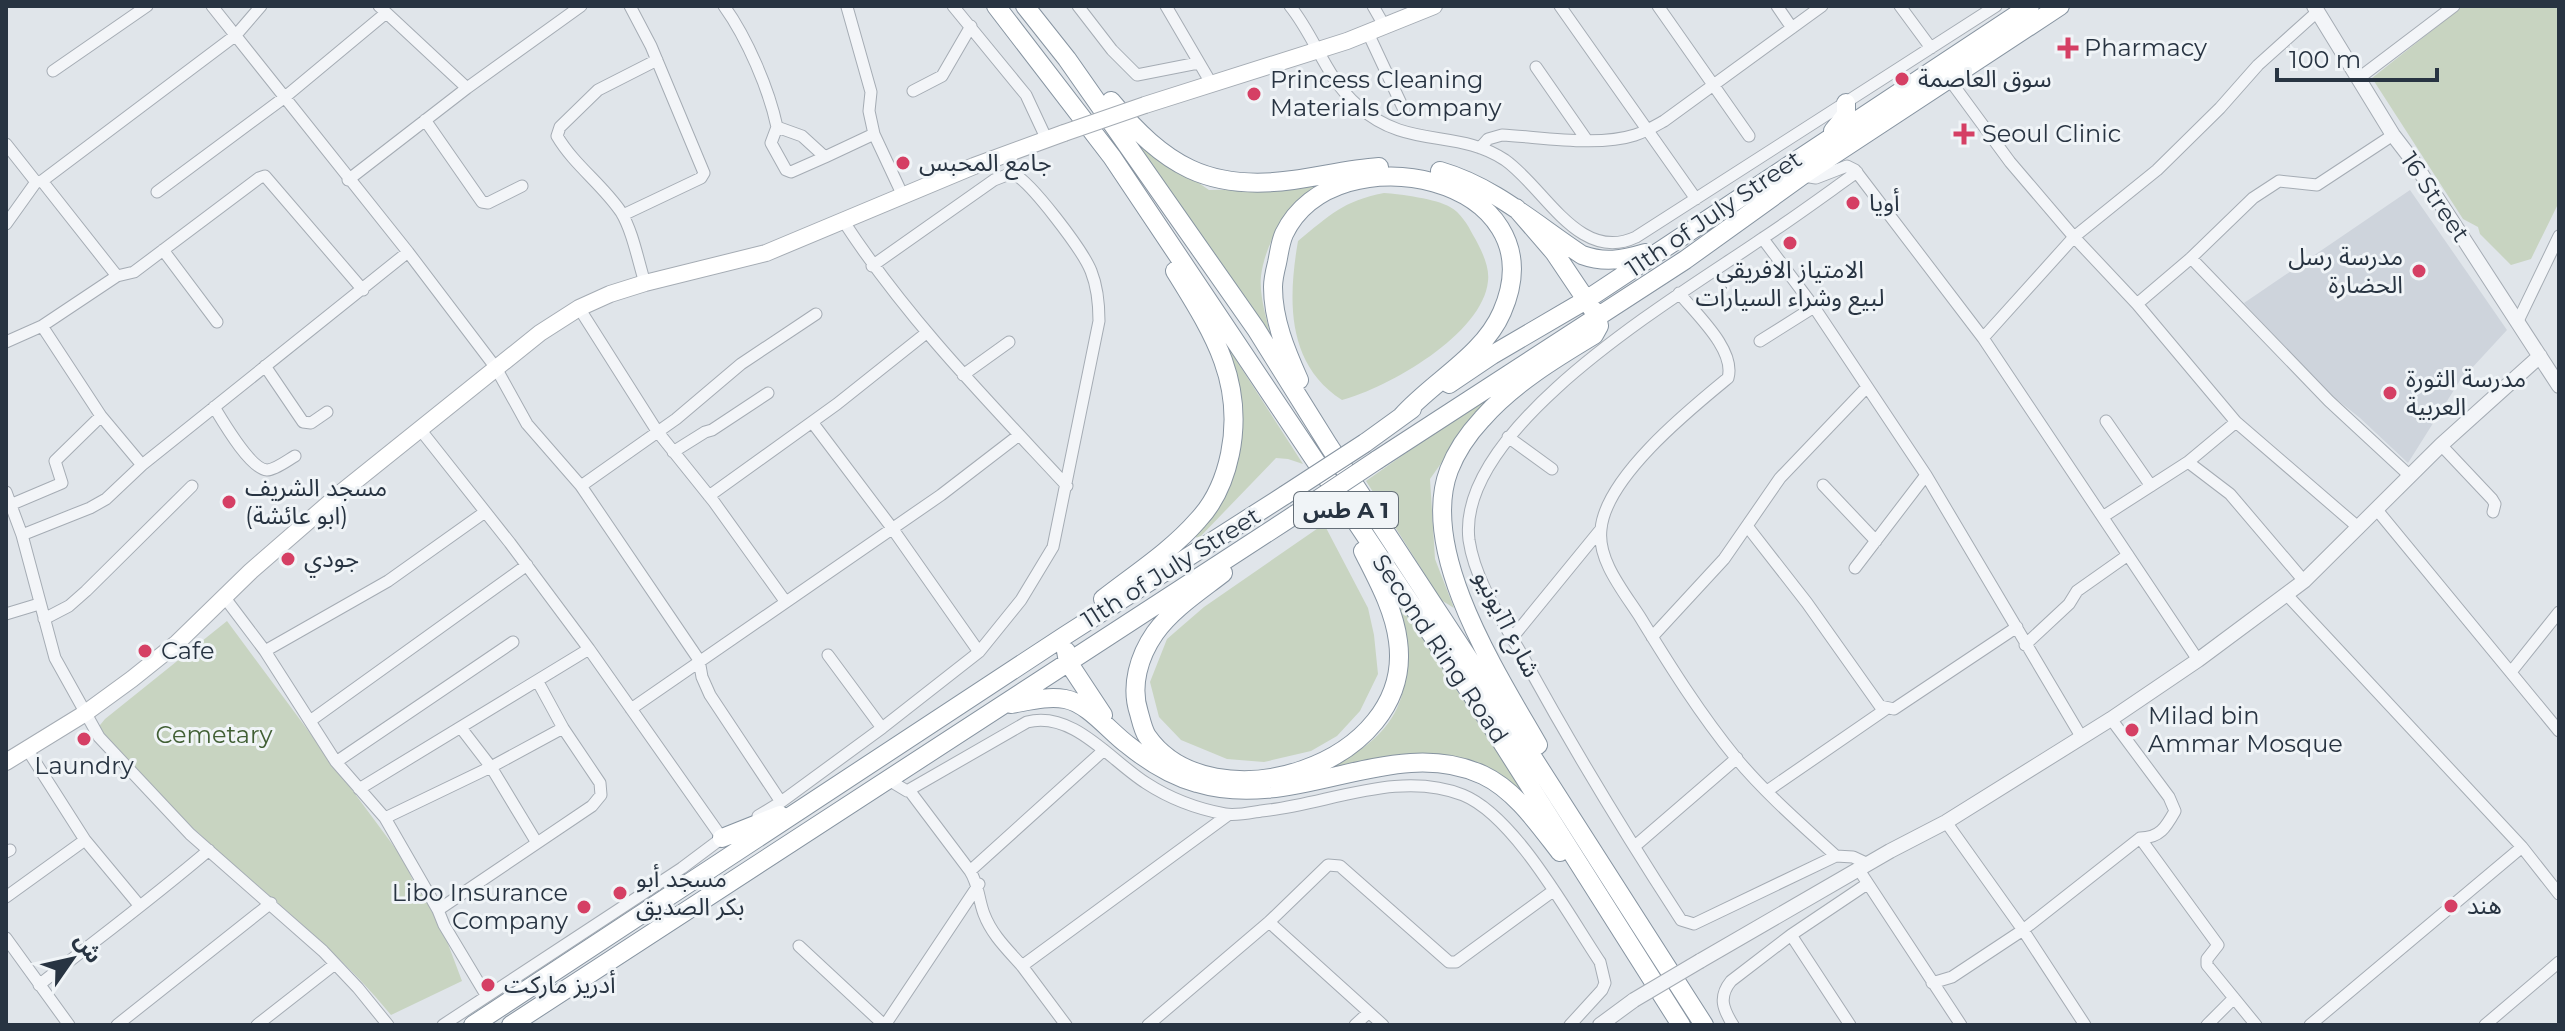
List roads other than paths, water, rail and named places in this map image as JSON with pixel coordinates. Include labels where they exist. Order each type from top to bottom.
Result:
[{"type":"highway","name":"Second Ring Road","points":[[996,6],[1112,157],[1472,695],[1681,1025]]},
{"type":"highway","name":"Second Ring Road","points":[[1025,6],[1076,72],[1256,329],[1704,1025]]},
{"type":"highway","points":[[1025,6],[1063,44],[1121,114],[1152,144],[1179,165],[1210,179],[1247,183],[1292,180],[1355,169],[1394,166],[1424,168],[1461,177],[1516,208],[1570,247],[1594,259],[1618,260],[1670,243]]},
{"type":"highway","name":"11th of July Street","points":[[473,1025],[629,920],[1365,443],[1492,355],[1586,300],[2030,6]]},
{"type":"highway","name":"11th of July Street","points":[[511,1025],[1685,260],[1803,175],[2060,6]]},
{"type":"highway","points":[[1826,140],[1846,115],[1846,103]]},
{"type":"highway","points":[[1112,157],[1151,233],[1216,344],[1234,396],[1233,436],[1219,490],[1200,519],[1175,543],[1074,621],[1066,635],[1068,662],[1090,698],[1126,744]]},
{"type":"highway","points":[[1402,416],[1417,399],[1480,345],[1496,325],[1511,282],[1511,256],[1497,224],[1478,202],[1455,188],[1425,179],[1387,177],[1350,182],[1320,196],[1300,211],[1283,237],[1273,286],[1277,319],[1289,357],[1307,397],[1383,517],[1408,565]]},
{"type":"highway","points":[[1516,208],[1544,239],[1597,316],[1599,326],[1594,335],[1529,377],[1482,419],[1464,442],[1449,470],[1442,503],[1446,553],[1465,609],[1616,888]]},
{"type":"highway","points":[[1270,531],[1178,609],[1156,632],[1141,658],[1135,686],[1137,707],[1146,735],[1167,756],[1191,770],[1252,780],[1277,778],[1305,770],[1352,745],[1373,726],[1390,703],[1399,669],[1398,641],[1392,615],[1343,505]]},
{"type":"highway","points":[[1004,705],[1047,698],[1069,699],[1099,718],[1126,744],[1178,778],[1214,789],[1244,792],[1281,789],[1386,766],[1420,762],[1456,767],[1484,776],[1508,793],[1536,821],[1646,968]]},
{"type":"highway","points":[[722,838],[817,801]]},
{"type":"main road","points":[[6,762],[84,714],[177,643],[251,571],[419,428],[540,333],[579,308],[645,283],[732,264],[844,222],[974,166],[1145,105],[1368,33],[1434,6]]},
{"type":"street","points":[[53,71],[147,6]]},
{"type":"street","points":[[212,6],[408,252],[496,368],[527,424],[581,486],[699,660],[710,695],[781,802]]},
{"type":"street","points":[[6,224],[39,181],[236,35],[261,6]]},
{"type":"street","points":[[348,180],[467,88],[581,6]]},
{"type":"street","points":[[623,215],[701,178],[704,173],[657,60],[630,6]]},
{"type":"street","points":[[724,6],[773,107],[777,127],[771,143],[786,170],[791,172],[874,134]]},
{"type":"street","points":[[953,6],[1028,98],[1047,140]]},
{"type":"street","points":[[1078,6],[1134,74],[1143,75],[1198,63]]},
{"type":"street","points":[[1166,6],[1211,83]]},
{"type":"street","points":[[1290,6],[1316,51],[1349,98],[1381,123],[1413,136],[1480,148],[1513,167],[1574,228],[1595,241],[1612,243],[1629,240],[1696,199],[1996,6]]},
{"type":"street","points":[[1373,6],[1385,27]]},
{"type":"street","points":[[1560,6],[1696,199]]},
{"type":"street","points":[[1658,6],[1749,136]]},
{"type":"street","points":[[1777,6],[1792,28]]},
{"type":"street","points":[[1480,148],[1488,139],[1502,135],[1619,139],[1646,131],[1822,6]]},
{"type":"street","points":[[1900,6],[1931,48]]},
{"type":"street","points":[[847,7],[871,92],[869,111],[874,134],[903,196]]},
{"type":"street","points":[[2359,78],[2451,7]]},
{"type":"street","points":[[157,192],[285,97],[384,8],[467,88]]},
{"type":"street","points":[[1983,338],[2074,237],[2157,170],[2316,9]]},
{"type":"street","name":"16 Street","points":[[2316,9],[2393,135],[2559,386]]},
{"type":"street","points":[[913,91],[942,76],[971,26]]},
{"type":"street","points":[[1368,33],[1404,110]]},
{"type":"street","points":[[645,283],[623,215],[568,154],[557,131],[607,83],[657,60]]},
{"type":"street","points":[[1536,67],[1586,139]]},
{"type":"street","points":[[1949,79],[2010,162],[2137,304],[2236,422],[2359,528]]},
{"type":"street","points":[[425,120],[482,202],[488,203],[522,186]]},
{"type":"street","points":[[777,127],[802,136],[825,157]]},
{"type":"street","points":[[2137,304],[2191,258],[2253,198],[2279,181],[2317,185],[2393,135]]},
{"type":"street","points":[[6,144],[117,276]]},
{"type":"street","points":[[1803,175],[1816,178],[1847,166],[1857,172],[1983,338],[2198,660]]},
{"type":"street","name":"شارع 11يونيو","points":[[1836,856],[1694,924],[1681,920],[1569,742],[1486,589],[1469,539],[1470,520],[1479,490],[1508,437],[1541,400],[1564,379],[1679,293],[1763,239],[1857,172]]},
{"type":"street","points":[[443,1025],[682,868],[722,838],[781,802],[979,652],[1021,600],[1053,547],[1098,333],[1098,300],[1087,263],[1027,183],[1012,173],[994,180],[872,266]]},
{"type":"street","points":[[6,342],[42,326],[117,276],[134,272],[265,176],[363,290]]},
{"type":"street","points":[[844,222],[872,266],[925,334],[1067,486]]},
{"type":"street","points":[[2517,323],[2559,236]]},
{"type":"street","points":[[1763,239],[1814,307],[1926,475],[2082,738]]},
{"type":"street","points":[[163,250],[217,322]]},
{"type":"street","points":[[22,535],[106,499],[142,465],[408,252]]},
{"type":"street","points":[[2191,258],[2329,401],[2410,476]]},
{"type":"street","points":[[1679,293],[1730,360],[1728,378],[1672,425],[1628,475],[1607,505],[1601,529],[1601,547],[1690,698],[1767,791],[1836,856],[1853,857],[1864,867],[1867,884],[1961,1025]]},
{"type":"street","points":[[1760,341],[1814,307]]},
{"type":"street","points":[[579,308],[657,431],[709,496],[785,601]]},
{"type":"street","points":[[581,486],[688,410],[741,364],[816,314]]},
{"type":"street","points":[[42,326],[101,416],[142,465]]},
{"type":"street","points":[[709,496],[812,422],[925,334]]},
{"type":"street","points":[[963,375],[1009,342]]},
{"type":"street","points":[[1600,1025],[1634,1000],[1700,961],[1946,822],[2082,738],[2198,660],[2304,581],[2441,445],[2540,356]]},
{"type":"street","points":[[265,366],[303,422],[311,423],[327,412]]},
{"type":"street","points":[[1652,637],[1724,559],[1780,478],[1867,387]]},
{"type":"street","points":[[673,452],[768,393]]},
{"type":"street","points":[[214,407],[238,445],[262,469],[269,470],[295,456]]},
{"type":"street","points":[[10,505],[62,483],[55,461],[101,416]]},
{"type":"street","points":[[2106,421],[2151,486]]},
{"type":"street","points":[[812,422],[892,528],[979,652]]},
{"type":"street","points":[[2104,516],[2188,462],[2236,422]]},
{"type":"street","points":[[419,428],[527,565],[722,838]]},
{"type":"street","points":[[631,709],[983,464],[1019,435]]},
{"type":"street","points":[[1508,437],[1552,469]]},
{"type":"street","points":[[2441,445],[2492,499],[2495,504],[2493,512]]},
{"type":"street","points":[[2188,462],[2230,494],[2304,581]]},
{"type":"street","points":[[1855,568],[1926,475]]},
{"type":"street","points":[[1823,485],[1876,541]]},
{"type":"street","points":[[44,619],[69,606],[86,591],[192,486]]},
{"type":"street","points":[[6,492],[22,535],[55,658],[99,737],[209,850],[335,964],[388,1025]]},
{"type":"street","points":[[2377,510],[2559,731]]},
{"type":"street","points":[[265,651],[388,581],[485,512]]},
{"type":"street","points":[[1747,526],[1807,603],[1880,706],[1886,709],[1894,709],[2017,627]]},
{"type":"street","points":[[1512,638],[1601,529]]},
{"type":"street","points":[[2025,645],[2069,604],[2077,591],[2128,555]]},
{"type":"street","points":[[310,721],[527,565]]},
{"type":"street","points":[[2287,595],[2522,847],[2559,894]]},
{"type":"street","points":[[225,598],[265,651],[336,762],[385,818],[486,995]]},
{"type":"street","points":[[6,614],[39,604]]},
{"type":"street","points":[[2511,672],[2559,612]]},
{"type":"street","points":[[336,762],[513,642]]},
{"type":"street","points":[[359,789],[589,649]]},
{"type":"street","points":[[828,655],[882,728]]},
{"type":"street","points":[[438,910],[592,806],[601,795],[600,783],[563,728],[538,682]]},
{"type":"street","points":[[1767,791],[1886,709]]},
{"type":"street","points":[[887,779],[905,791],[909,790],[997,738],[1037,719],[1065,724],[1169,796],[1228,815],[1292,808],[1382,787],[1411,785],[1451,792],[1477,803],[1526,852],[1600,962],[1605,983],[1595,999],[1570,1025]]},
{"type":"street","points":[[1932,983],[1952,977],[2023,930],[2140,838],[2151,838],[2163,831],[2175,811],[2169,797],[2111,719]]},
{"type":"street","points":[[461,728],[491,767],[537,843]]},
{"type":"street","points":[[385,818],[563,728]]},
{"type":"street","points":[[27,749],[85,840],[139,905]]},
{"type":"street","points":[[970,871],[1104,750]]},
{"type":"street","points":[[1635,846],[1737,758]]},
{"type":"street","points":[[909,790],[979,884],[981,905],[998,940],[1022,966],[1066,1025]]},
{"type":"street","points":[[1022,966],[1228,815]]},
{"type":"street","points":[[1946,822],[2023,930],[2085,1025]]},
{"type":"street","points":[[2140,838],[2218,945],[2207,959],[2207,965],[2256,1025]]},
{"type":"street","points":[[6,897],[85,840]]},
{"type":"street","points":[[2310,1025],[2522,847]]},
{"type":"street","points":[[39,985],[209,850]]},
{"type":"street","points":[[1148,1025],[1269,922],[1328,865],[1340,866],[1445,960],[1453,962],[1553,891]]},
{"type":"street","points":[[799,946],[884,1025],[979,884]]},
{"type":"street","points":[[1733,1025],[1723,1008],[1727,986],[1791,935],[1867,884]]},
{"type":"street","points":[[117,1025],[271,903]]},
{"type":"street","points":[[1269,922],[1383,1025]]},
{"type":"street","points":[[1791,935],[1850,1025]]},
{"type":"street","points":[[6,938],[69,1025]]},
{"type":"street","points":[[2485,1025],[2559,962]]},
{"type":"street","points":[[257,1025],[335,964]]},
{"type":"street","points":[[2207,1025],[2234,998]]},
{"type":"street","points":[[1355,1025],[1368,1013]]},
{"type":"place","name":"Pharmacy","points":[[2068,48]]},
{"type":"place","name":"سوق العاصمة","points":[[1902,79]]},
{"type":"place","name":"Princess Cleaning Materials Company","points":[[1254,94]]},
{"type":"place","name":"Seoul Clinic","points":[[1964,134]]},
{"type":"place","name":"جامع المحبس","points":[[903,163]]},
{"type":"place","name":"أويا","points":[[1853,203]]},
{"type":"place","name":"الامتياز الافريقي لبيع وشراء السيارات","points":[[1790,243]]},
{"type":"place","name":"مدرسة رسل الحضارة","points":[[2419,271]]},
{"type":"place","name":"مدرسة الثورة العربية","points":[[2390,393]]},
{"type":"place","name":"مسجد الشريف (ابو عائشة)","points":[[229,502]]},
{"type":"place","name":"جودي","points":[[288,559]]},
{"type":"place","name":"Cafe","points":[[145,651]]},
{"type":"place","name":"Milad bin Ammar Mosque","points":[[2132,730]]},
{"type":"place","name":"Laundry","points":[[84,739]]},
{"type":"place","name":"مسجد أبو بكر الصديق","points":[[620,893]]},
{"type":"place","name":"هند","points":[[2451,906]]},
{"type":"place","name":"Libo Insurance Company","points":[[584,907]]},
{"type":"place","name":"أدريز ماركت","points":[[488,985]]},
{"type":"park label","name":"Cemetary","points":[[214,735]]}]
